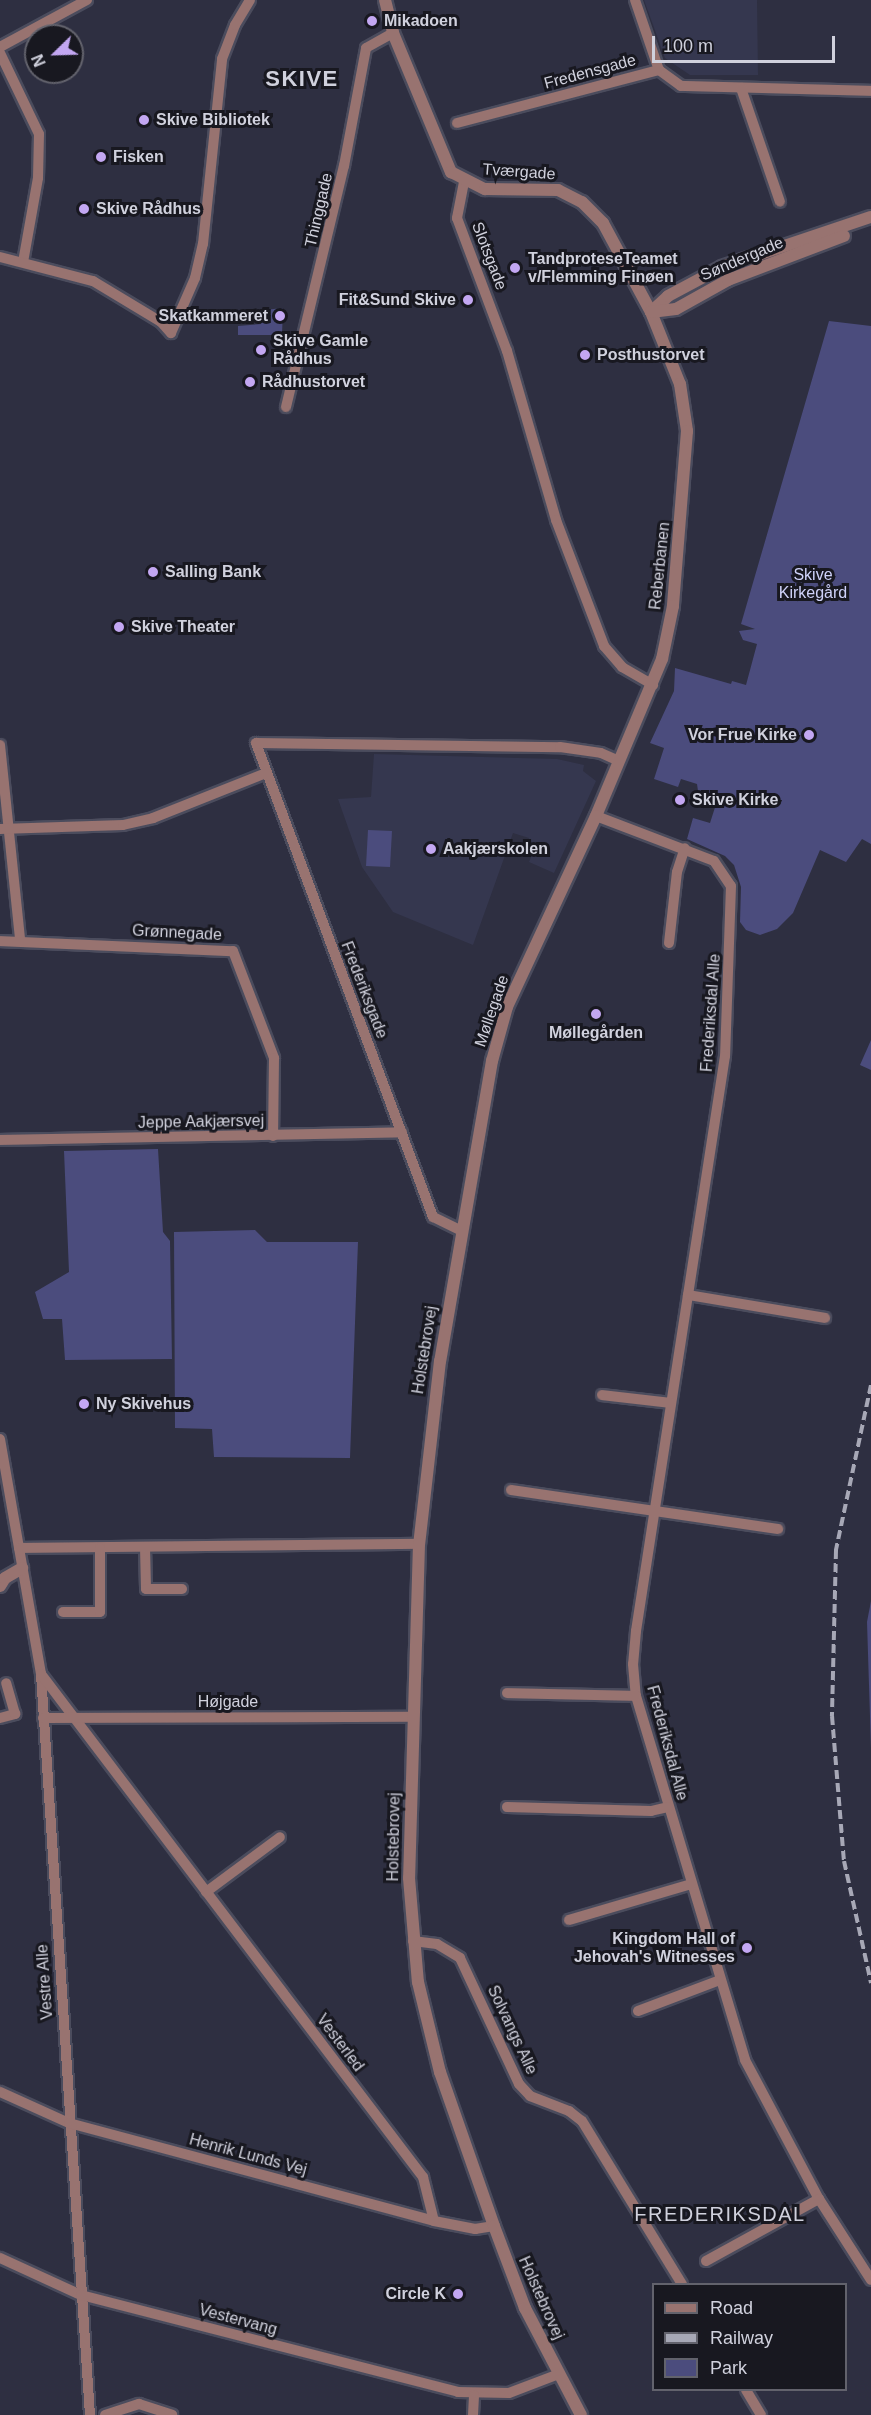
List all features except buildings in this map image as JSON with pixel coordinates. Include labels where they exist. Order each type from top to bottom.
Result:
[{"type":"street","points":[[0,47],[87,0]]},
{"type":"street","points":[[0,257],[93,280],[161,322],[171,333],[195,278],[203,244],[222,59],[235,25],[250,0]]},
{"type":"street","points":[[385,0],[393,33],[443,160],[464,182]]},
{"type":"street","points":[[635,0],[659,70]]},
{"type":"street","name":"Thinggade","points":[[286,407],[344,166],[366,48],[393,33]]},
{"type":"street","points":[[0,53],[39,134],[38,178],[23,262]]},
{"type":"street","name":"Fredensgade","points":[[457,123],[659,70],[681,86],[871,91]]},
{"type":"street","points":[[741,88],[780,202]]},
{"type":"street","name":"Tværgade","points":[[464,182],[485,189],[553,189],[582,202],[603,224],[651,312]]},
{"type":"street","name":"Slotsgade","points":[[464,182],[457,218],[522,396],[556,520],[604,646],[622,667],[653,685]]},
{"type":"street","name":"Søndergade","points":[[651,312],[668,296],[728,264],[871,217]]},
{"type":"street","name":"Søndergade","points":[[651,312],[676,309],[728,280],[871,225]]},
{"type":"street","name":"Reberbanen","points":[[597,816],[653,685],[673,606],[687,431],[680,384],[651,312]]},
{"type":"street","name":"Frederiksgade","points":[[462,1231],[433,1217],[256,743],[560,747],[601,753],[619,762]]},
{"type":"street","points":[[0,745],[5,829],[20,940]]},
{"type":"street","points":[[5,829],[133,822],[266,772]]},
{"type":"street","name":"Frederiksdal Alle","points":[[597,816],[685,848],[716,863],[731,886],[725,1056],[635,1642],[636,1696],[745,2060],[819,2199],[871,2280]]},
{"type":"street","name":"Møllegade","points":[[462,1231],[492,1061],[507,1007],[597,816]]},
{"type":"street","points":[[669,943],[677,872],[685,848]]},
{"type":"street","name":"Grønnegade","points":[[0,942],[20,940],[233,951],[274,1058],[273,1136]]},
{"type":"street","name":"Jeppe Aakjærsvej","points":[[0,1140],[402,1132]]},
{"type":"street","name":"Holstebrovej","points":[[462,1231],[431,1425],[419,1545],[409,1878],[413,1941],[426,2019],[440,2072],[494,2226],[525,2308],[581,2415]]},
{"type":"street","points":[[688,1295],[825,1318]]},
{"type":"street","points":[[602,1395],[671,1403]]},
{"type":"street","name":"Vestre Alle","points":[[0,1439],[41,1674],[90,2415]]},
{"type":"street","points":[[511,1490],[656,1509],[778,1529]]},
{"type":"street","points":[[19,1548],[419,1545]]},
{"type":"street","points":[[145,1547],[146,1589],[182,1589]]},
{"type":"street","points":[[63,1612],[100,1612],[100,1548]]},
{"type":"street","points":[[0,1586],[5,1578],[22,1568]]},
{"type":"street","name":"Vesterled","points":[[41,1674],[423,2177],[434,2221]]},
{"type":"street","points":[[0,1718],[15,1714],[6,1683]]},
{"type":"street","points":[[507,1693],[636,1696]]},
{"type":"street","name":"Højgade","points":[[43,1718],[413,1717]]},
{"type":"street","points":[[507,1806],[651,1811],[668,1807]]},
{"type":"street","points":[[206,1892],[280,1837]]},
{"type":"street","points":[[569,1920],[691,1884]]},
{"type":"street","name":"Solvangs Alle","points":[[413,1941],[437,1944],[460,1958],[519,2084],[530,2096],[569,2110],[582,2121],[681,2283]]},
{"type":"street","points":[[638,2011],[720,1980]]},
{"type":"street","name":"Henrik Lunds Vej","points":[[0,2092],[69,2123],[434,2221],[475,2229],[494,2226]]},
{"type":"street","points":[[706,2261],[819,2199]]},
{"type":"street","name":"Vestervang","points":[[0,2258],[81,2295],[474,2394],[519,2391],[559,2374]]},
{"type":"street","points":[[747,2391],[761,2415]]},
{"type":"street","points":[[473,2415],[474,2394]]},
{"type":"street","points":[[105,2415],[139,2404],[172,2415]]},
{"type":"shaded area","points":[[644,0],[757,0],[758,75],[690,75],[665,58]]},
{"type":"shaded area","name":"Aakjærskolen","points":[[374,754],[557,759],[584,765],[583,771],[596,781],[554,873],[529,862],[532,855],[524,850],[529,838],[513,833],[473,945],[393,912],[362,867],[338,799],[371,797]]},
{"type":"green space","points":[[283,308],[282,335],[238,335],[238,326],[261,324],[264,310]]},
{"type":"green space","name":"Skive Kirkegård","points":[[829,321],[871,326],[871,844],[862,839],[846,862],[820,850],[793,913],[777,929],[760,935],[746,930],[740,922],[741,887],[734,865],[725,856],[687,839],[693,818],[710,823],[718,798],[698,791],[697,784],[681,779],[678,787],[654,779],[664,748],[650,743],[674,691],[675,668],[731,684],[732,681],[746,685],[757,644],[743,640],[739,631],[755,629],[741,624]]},
{"type":"green space","points":[[368,830],[392,831],[390,867],[366,866]]},
{"type":"green space","points":[[871,1040],[871,1070],[860,1065]]},
{"type":"green space","points":[[158,1149],[163,1232],[170,1241],[172,1359],[65,1360],[62,1319],[43,1319],[35,1292],[69,1272],[64,1151]]},
{"type":"green space","points":[[255,1230],[267,1242],[358,1242],[350,1458],[214,1457],[212,1429],[175,1428],[174,1232]]},
{"type":"green space","points":[[871,1601],[871,1748],[867,1622]]},
{"type":"railway","points":[[871,1385],[836,1550],[832,1716],[844,1861],[871,1983]]},
{"type":"place","name":"Mikadoen","points":[[372,21]]},
{"type":"place","name":"Skive Bibliotek","points":[[144,120]]},
{"type":"place","name":"Fisken","points":[[101,157]]},
{"type":"place","name":"Skive Rådhus","points":[[84,209]]},
{"type":"place","name":"TandproteseTeamet v/Flemming Finøen","points":[[515,268]]},
{"type":"place","name":"Fit&Sund Skive","points":[[468,300]]},
{"type":"place","name":"Skatkammeret","points":[[280,316]]},
{"type":"place","name":"Skive Gamle Rådhus","points":[[261,350]]},
{"type":"place","name":"Posthustorvet","points":[[585,355]]},
{"type":"place","name":"Rådhustorvet","points":[[250,382]]},
{"type":"place","name":"Salling Bank","points":[[153,572]]},
{"type":"place","name":"Skive Theater","points":[[119,627]]},
{"type":"place","name":"Vor Frue Kirke","points":[[809,735]]},
{"type":"place","name":"Skive Kirke","points":[[680,800]]},
{"type":"place","name":"Aakjærskolen","points":[[431,849]]},
{"type":"place","name":"Møllegården","points":[[596,1014]]},
{"type":"place","name":"Ny Skivehus","points":[[84,1404]]},
{"type":"place","name":"Kingdom Hall of Jehovah's Witnesses","points":[[747,1948]]},
{"type":"place","name":"Circle K","points":[[458,2294]]},
{"type":"district","name":"SKIVE","points":[[302,79]]},
{"type":"district","name":"FREDERIKSDAL","points":[[720,2214]]}]
